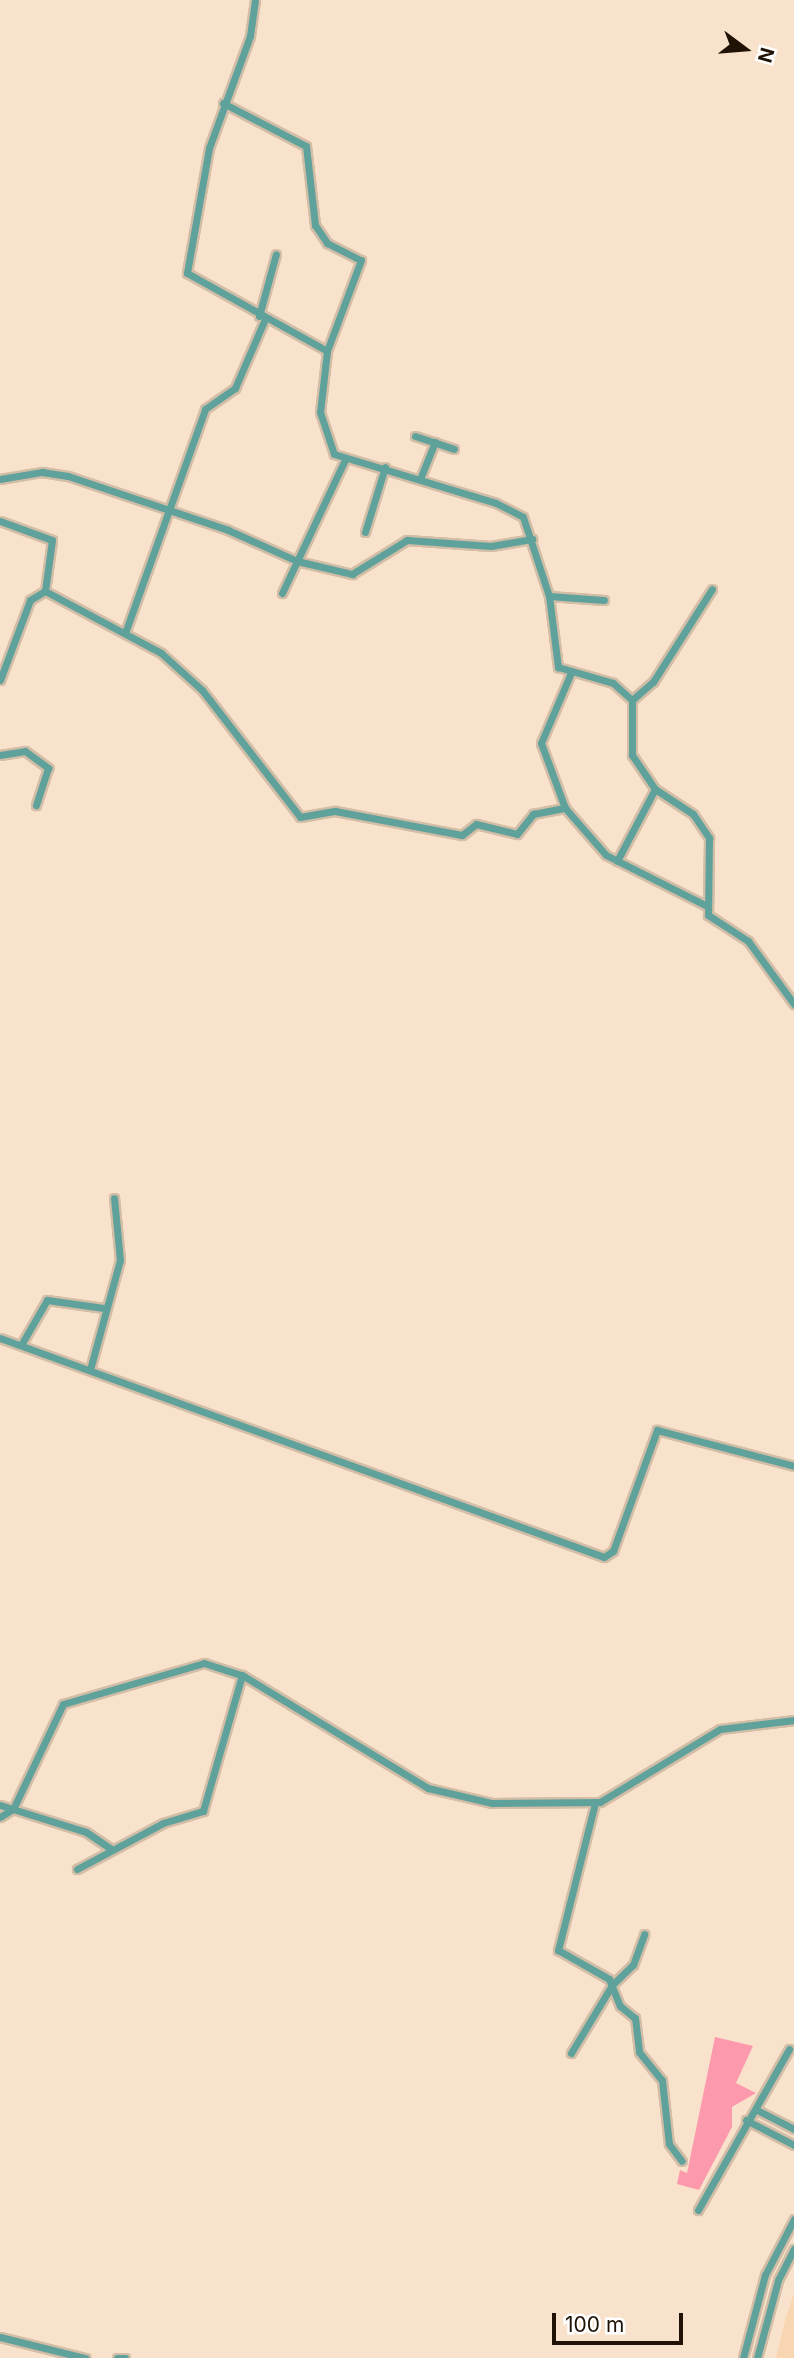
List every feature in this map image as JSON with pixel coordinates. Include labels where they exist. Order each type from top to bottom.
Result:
[{"type":"street","points":[[255,0],[250,36],[223,103],[186,270],[194,281],[327,351]]},
{"type":"street","points":[[223,103],[306,146],[315,225],[327,243],[361,260],[327,351],[320,412],[331,450],[345,460],[385,467],[508,507],[523,517],[549,596],[558,667],[570,675],[613,683],[632,700],[632,755],[655,789],[704,825],[713,859],[707,906],[712,921],[748,941],[794,1004]]},
{"type":"street","points":[[125,633],[205,408],[235,388],[262,317],[276,254]]},
{"type":"street","points":[[415,436],[454,449]]},
{"type":"street","points":[[419,479],[435,442]]},
{"type":"street","points":[[282,593],[345,460]]},
{"type":"street","points":[[365,532],[385,467]]},
{"type":"street","points":[[0,479],[53,473],[170,510],[297,561],[352,574],[407,540],[491,546],[532,539]]},
{"type":"street","points":[[0,521],[52,540],[45,591]]},
{"type":"street","points":[[632,700],[653,682],[712,589]]},
{"type":"street","points":[[45,591],[160,653],[202,690],[250,755],[272,775],[295,814],[313,820],[335,811],[459,835],[476,824],[517,834],[533,814],[565,808]]},
{"type":"street","points":[[0,680],[30,600],[45,591]]},
{"type":"street","points":[[549,596],[604,600]]},
{"type":"street","points":[[570,675],[541,743],[565,808],[617,861],[707,906]]},
{"type":"street","points":[[0,755],[25,751],[48,768],[36,805]]},
{"type":"street","points":[[617,861],[655,789]]},
{"type":"street","points":[[91,1366],[103,1308],[121,1254],[114,1198]]},
{"type":"street","points":[[21,1345],[47,1300],[103,1308]]},
{"type":"street","points":[[0,1338],[63,1364],[91,1366],[604,1557],[613,1551],[657,1430],[794,1466]]},
{"type":"street","points":[[0,1816],[13,1809],[62,1704],[205,1663],[242,1675],[428,1788],[492,1803],[595,1803],[720,1729],[794,1720]]},
{"type":"street","points":[[76,1869],[111,1849],[204,1811],[242,1675]]},
{"type":"street","points":[[595,1803],[558,1950],[612,1985],[620,2006],[635,2018],[639,2052],[652,2062],[650,2072],[662,2080],[669,2144],[682,2161]]},
{"type":"street","points":[[0,1805],[86,1832],[111,1849]]},
{"type":"street","points":[[571,2053],[612,1985],[634,1965],[644,1934]]},
{"type":"street","points":[[698,2210],[746,2120],[757,2110],[789,2049]]},
{"type":"street","points":[[757,2110],[794,2129]]},
{"type":"street","points":[[746,2120],[794,2145]]},
{"type":"street","points":[[743,2358],[765,2274],[794,2219]]},
{"type":"street","points":[[757,2358],[794,2249]]},
{"type":"street","points":[[0,2337],[85,2358]]},
{"type":"street","points":[[117,2358],[125,2358]]},
{"type":"shaded area","points":[[715,2037],[753,2046],[736,2083],[756,2093],[732,2107],[732,2127],[699,2190],[677,2184],[680,2170],[687,2173]]},
{"type":"shaded area","points":[[794,2293],[794,2358],[776,2358],[786,2317]]}]
